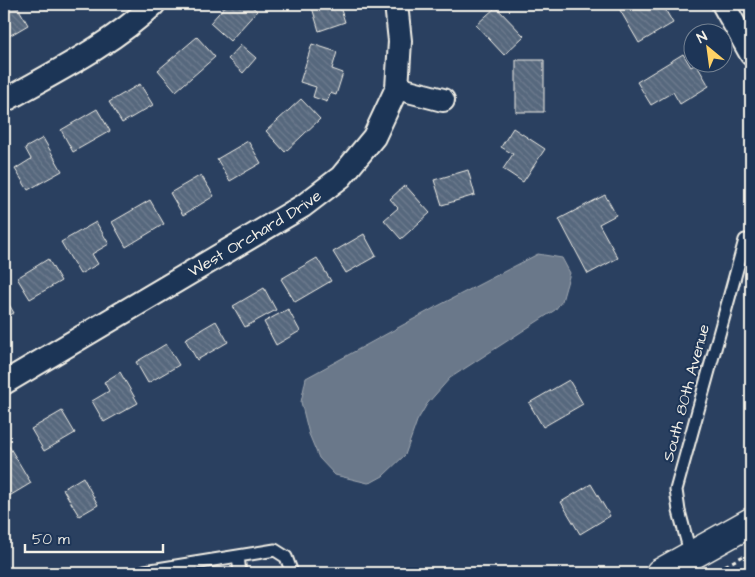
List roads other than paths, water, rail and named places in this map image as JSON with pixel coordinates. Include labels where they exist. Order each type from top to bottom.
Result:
[{"type":"street","points":[[4,102],[108,41],[154,4]]},
{"type":"street","name":"West Orchard Drive","points":[[4,383],[303,206],[341,177],[374,137],[397,88],[400,40],[396,4]]},
{"type":"street","points":[[723,4],[751,54]]},
{"type":"street","points":[[397,88],[443,100]]},
{"type":"street","points":[[660,573],[701,564],[751,522]]},
{"type":"lane","name":"South 80th Avenue","points":[[701,564],[679,511],[676,490],[745,240]]},
{"type":"lane","points":[[141,573],[275,550],[286,556],[292,573]]},
{"type":"lane","points":[[238,556],[240,573]]},
{"type":"water","points":[[538,254],[562,258],[570,273],[562,301],[555,310],[450,378],[427,404],[417,421],[405,455],[383,476],[368,483],[335,475],[319,458],[309,434],[301,402],[306,378]]}]
